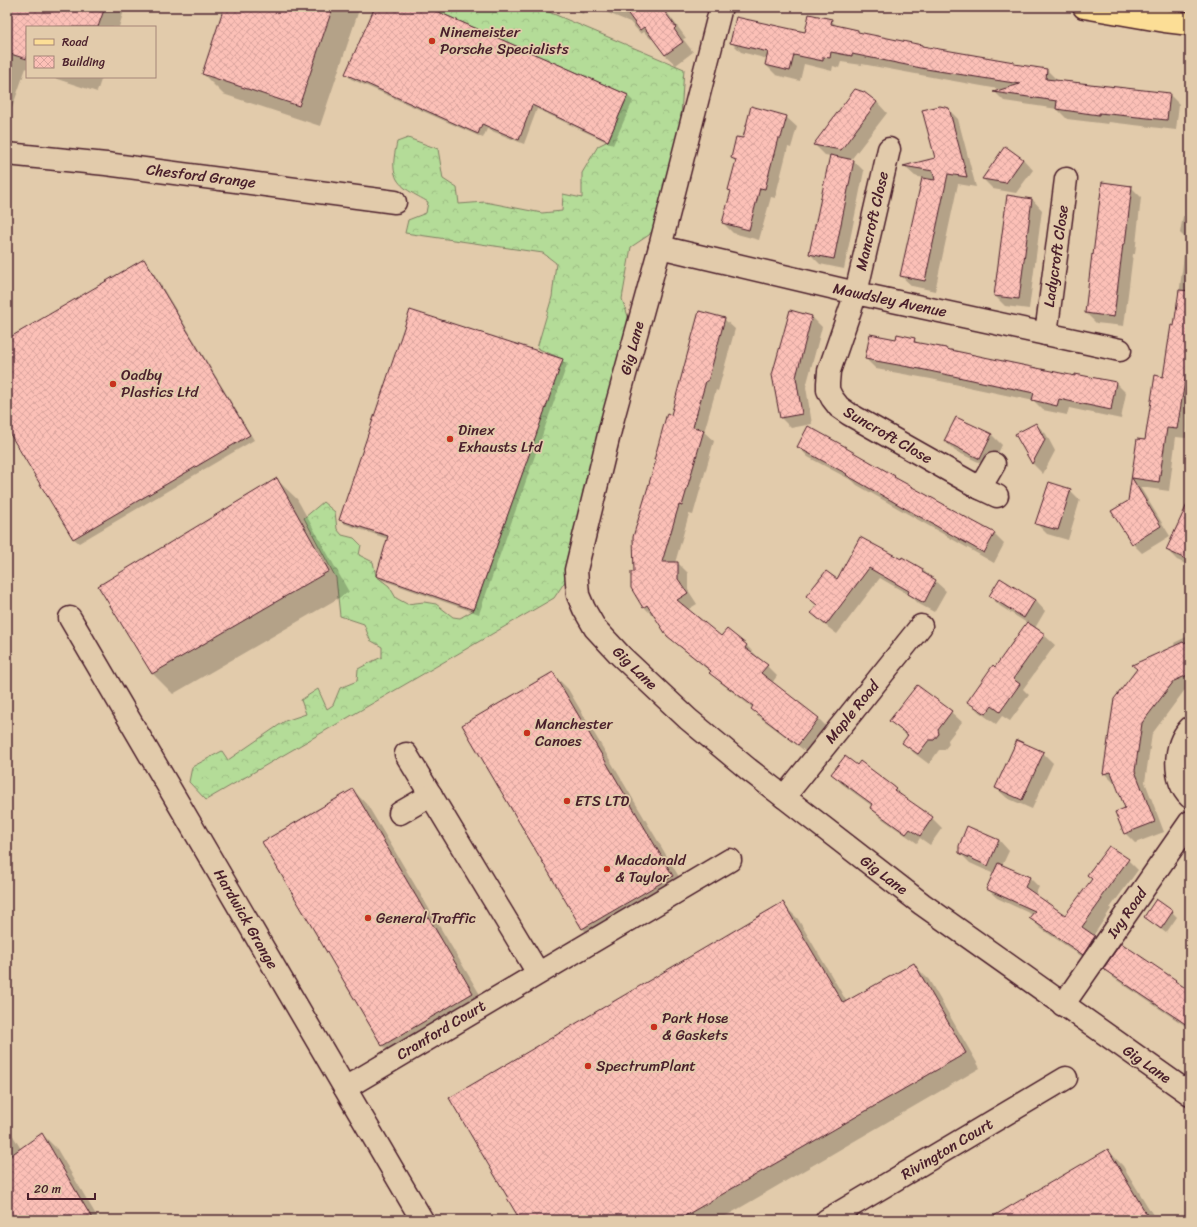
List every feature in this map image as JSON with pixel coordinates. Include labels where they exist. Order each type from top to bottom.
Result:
[{"type":"main road","points":[[1084,7],[1190,24]]},
{"type":"street","name":"Gig Lane","points":[[721,7],[660,247],[613,418],[576,570],[578,595],[584,609],[595,628],[621,656],[688,719],[748,769],[922,904],[1190,1094]]},
{"type":"street","name":"Mancroft Close","points":[[856,293],[888,149]]},
{"type":"street","name":"Chesford Grange","points":[[7,154],[106,164],[395,202]]},
{"type":"street","name":"Ladycroft Close","points":[[1046,334],[1067,179]]},
{"type":"street","name":"Mawdsley Avenue","points":[[660,247],[856,293],[1120,350]]},
{"type":"street","name":"Suncroft Close","points":[[856,293],[829,371],[828,390],[839,407],[989,492],[994,464]]},
{"type":"street","name":"Hardwick Grange","points":[[70,618],[422,1220]]},
{"type":"street","name":"Maple Road","points":[[784,797],[921,626]]},
{"type":"street","points":[[1190,728],[1186,732],[1179,748],[1177,764],[1180,780],[1190,797]]},
{"type":"street","points":[[406,754],[538,973]]},
{"type":"street","points":[[400,813],[431,795]]},
{"type":"street","name":"Ivy Road","points":[[1063,1005],[1190,822]]},
{"type":"street","name":"Cranford Court","points":[[345,1088],[730,860]]},
{"type":"street","name":"Rivington Court","points":[[827,1220],[1066,1078]]},
{"type":"green space","points":[[427,7],[537,7],[684,69],[680,131],[662,217],[649,235],[631,247],[622,299],[629,319],[566,580],[554,598],[206,800],[189,782],[192,767],[222,751],[228,760],[285,721],[306,714],[301,700],[318,689],[327,709],[333,705],[340,688],[357,681],[358,669],[382,657],[382,647],[370,640],[364,624],[340,616],[336,578],[304,518],[323,502],[335,512],[337,529],[342,535],[354,538],[361,545],[359,555],[373,562],[376,576],[389,586],[396,598],[407,604],[424,602],[436,604],[453,617],[460,618],[474,610],[562,359],[537,348],[552,297],[556,263],[543,253],[405,233],[408,220],[426,213],[428,202],[408,191],[397,179],[395,174],[394,158],[397,142],[408,138],[438,149],[443,179],[457,188],[459,204],[485,202],[542,213],[562,211],[563,194],[582,198],[582,173],[598,146],[608,141],[628,95]]},
{"type":"building","points":[[7,7],[105,7],[98,26],[26,26],[26,59],[7,53]]},
{"type":"building","points":[[224,7],[333,7],[299,106],[202,74]]},
{"type":"building","name":"Ninemeister Porsche Specialists","points":[[375,7],[427,7],[628,95],[608,141],[532,105],[519,140],[482,124],[478,134],[345,74]]},
{"type":"building","points":[[623,7],[661,7],[676,27],[674,29],[683,42],[665,55],[644,27],[640,30]]},
{"type":"building","points":[[809,14],[832,19],[831,24],[858,30],[858,32],[922,46],[1047,69],[1046,79],[1170,93],[1167,120],[1099,113],[1099,115],[1056,109],[1057,101],[993,92],[1020,84],[926,69],[852,54],[852,56],[831,52],[830,58],[823,57],[823,61],[794,55],[790,71],[765,65],[768,52],[730,43],[736,17],[805,32]]},
{"type":"building","points":[[855,89],[864,92],[877,102],[841,150],[813,145]]},
{"type":"building","points":[[751,106],[787,116],[781,138],[778,138],[765,189],[760,188],[749,230],[722,223],[731,191],[728,190],[736,160],[731,158],[736,137],[743,138]]},
{"type":"building","points":[[940,106],[949,108],[967,177],[948,174],[925,281],[900,276],[922,178],[935,180],[933,171],[903,166],[935,158],[922,110]]},
{"type":"building","points":[[1005,146],[1023,159],[1006,183],[982,179]]},
{"type":"building","points":[[830,155],[854,160],[834,259],[809,254]]},
{"type":"building","points":[[1102,182],[1132,186],[1114,317],[1085,313]]},
{"type":"building","points":[[1007,195],[1032,199],[1019,299],[994,296]]},
{"type":"building","name":"Oadby Plastics Ltd","points":[[144,259],[250,435],[73,539],[7,429],[7,339]]},
{"type":"building","points":[[1179,290],[1190,291],[1190,376],[1186,375],[1177,429],[1167,428],[1159,482],[1132,478],[1161,526],[1132,544],[1111,511],[1128,501],[1137,439],[1145,440],[1155,375],[1163,377],[1171,325],[1174,326]]},
{"type":"building","name":"Dinex Exhausts Ltd","points":[[410,310],[563,359],[474,610],[376,576],[388,536],[339,520]]},
{"type":"building","points":[[790,310],[812,316],[796,377],[802,414],[780,418],[772,375]]},
{"type":"building","points":[[699,311],[725,318],[708,381],[706,381],[693,427],[704,430],[682,506],[679,505],[662,562],[678,562],[678,579],[688,593],[677,600],[721,636],[727,629],[747,645],[745,648],[768,665],[761,673],[819,718],[798,745],[751,709],[753,706],[709,673],[711,671],[667,636],[647,605],[643,608],[631,588],[631,572],[634,572],[633,537],[656,460],[654,460],[667,413],[671,415]]},
{"type":"building","points":[[870,334],[896,339],[897,334],[915,338],[914,342],[1075,376],[1075,374],[1116,382],[1111,410],[1059,399],[1057,406],[1032,400],[1034,393],[865,359]]},
{"type":"building","points":[[956,417],[992,434],[980,459],[944,441]]},
{"type":"building","points":[[1036,423],[1045,440],[1032,464],[1015,434]]},
{"type":"building","points":[[808,426],[895,476],[894,477],[995,533],[984,553],[797,447]]},
{"type":"building","points":[[277,478],[329,571],[152,674],[98,586]]},
{"type":"building","points":[[1049,482],[1071,489],[1058,530],[1035,524]]},
{"type":"building","points":[[1190,498],[1190,561],[1166,550]]},
{"type":"building","points":[[860,537],[901,559],[902,557],[923,569],[922,572],[936,580],[924,603],[908,594],[909,591],[869,568],[826,625],[811,613],[817,605],[806,596],[826,571],[837,579]]},
{"type":"building","points":[[1000,578],[1035,600],[1024,618],[989,596]]},
{"type":"building","points":[[1027,622],[1045,634],[1013,679],[1020,684],[1000,712],[992,706],[986,714],[967,702],[993,665],[995,667]]},
{"type":"building","points":[[1190,640],[1190,674],[1174,681],[1142,723],[1135,771],[1155,822],[1124,834],[1115,812],[1125,808],[1111,772],[1103,774],[1114,699],[1137,669],[1132,665]]},
{"type":"building","points":[[553,672],[673,876],[582,929],[462,725]]},
{"type":"building","points":[[917,685],[952,711],[938,730],[939,734],[934,740],[929,740],[918,754],[902,743],[908,735],[889,721]]},
{"type":"building","points":[[1017,740],[1044,752],[1022,800],[995,788]]},
{"type":"building","points":[[845,756],[857,765],[860,761],[896,788],[894,790],[933,817],[920,836],[910,829],[906,834],[870,808],[872,804],[831,774]]},
{"type":"building","name":"General Traffic","points":[[353,789],[473,993],[382,1046],[262,842]]},
{"type":"building","points":[[967,826],[999,840],[988,866],[959,853],[959,846]]},
{"type":"building","points":[[1109,846],[1129,859],[1101,897],[1102,899],[1082,927],[1095,936],[1083,955],[1029,918],[1035,911],[986,889],[998,863],[1030,877],[1025,887],[1065,915],[1092,879],[1087,875]]},
{"type":"building","points":[[1156,899],[1173,911],[1161,929],[1144,917]]},
{"type":"building","points":[[783,902],[843,1003],[914,963],[966,1053],[678,1220],[520,1220],[449,1098]]},
{"type":"building","points":[[1121,943],[1190,991],[1190,1027],[1103,969]]},
{"type":"building","points":[[42,1133],[93,1220],[7,1220],[7,1158]]},
{"type":"building","points":[[1108,1149],[1150,1220],[987,1220],[1041,1188]]},
{"type":"place","name":"Ninemeister Porsche Specialists","points":[[432,41]]},
{"type":"place","name":"Oadby Plastics Ltd","points":[[113,384]]},
{"type":"place","name":"Dinex Exhausts Ltd","points":[[450,439]]},
{"type":"place","name":"Manchester Canoes","points":[[527,733]]},
{"type":"place","name":"ETS LTD","points":[[567,801]]},
{"type":"place","name":"Macdonald & Taylor","points":[[607,869]]},
{"type":"place","name":"General Traffic","points":[[368,918]]},
{"type":"place","name":"Park Hose & Gaskets","points":[[654,1027]]},
{"type":"place","name":"SpectrumPlant","points":[[588,1066]]}]
